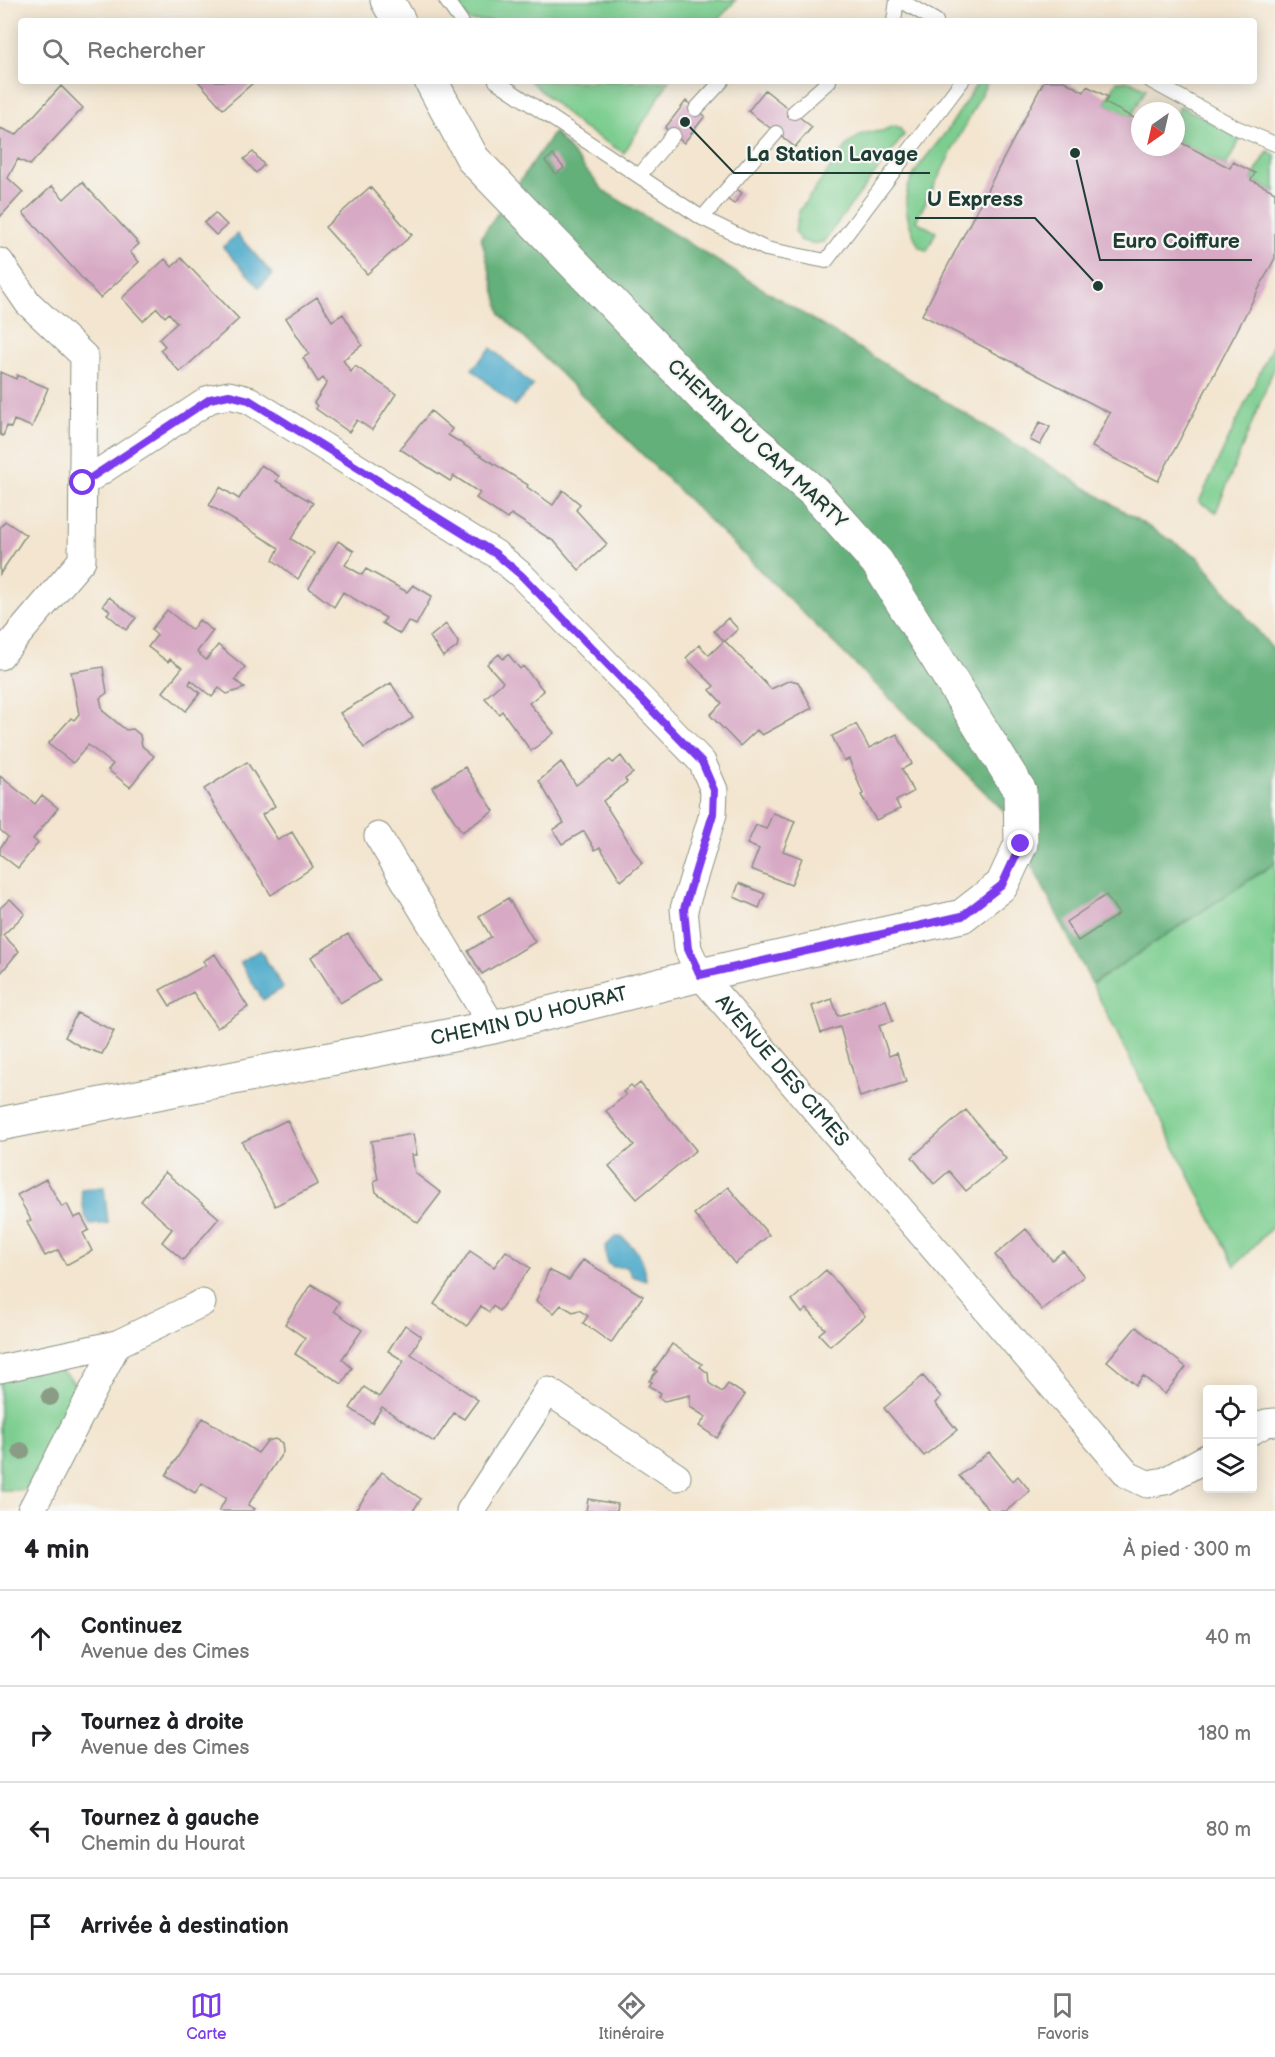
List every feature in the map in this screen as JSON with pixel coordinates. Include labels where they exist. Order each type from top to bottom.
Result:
[{"type":"street","points":[[387,0],[397,18]]},
{"type":"street","name":"CHEMIN DU CAM MARTY","points":[[433,84],[473,159],[704,398],[814,492],[877,562],[1020,791],[1021,844]]},
{"type":"street","points":[[0,262],[28,303],[84,356],[82,560],[0,655]]},
{"type":"street","name":"AVENUE DES CIMES","points":[[83,483],[210,399],[229,395],[249,400],[496,554],[521,575],[702,762],[714,790],[713,814],[684,909],[688,949],[700,975],[1128,1475],[1147,1484],[1165,1481],[1203,1460]]},
{"type":"street","points":[[378,836],[493,1027]]},
{"type":"street","name":"CHEMIN DU HOURAT","points":[[0,1124],[493,1027],[700,975],[962,916],[1002,885],[1021,844]]},
{"type":"street","points":[[0,1369],[117,1344],[202,1303]]},
{"type":"street","points":[[31,1511],[117,1344]]},
{"type":"street","points":[[470,1511],[548,1391],[677,1477]]},
{"type":"street","points":[[1257,1428],[1266,1423],[1275,1422]]},
{"type":"lane","points":[[446,0],[459,18]]},
{"type":"lane","points":[[895,18],[898,0],[931,18]]},
{"type":"lane","points":[[501,84],[702,218],[766,249],[826,261],[960,84]]},
{"type":"lane","points":[[518,84],[542,111]]},
{"type":"lane","points":[[696,109],[719,84]]},
{"type":"lane","points":[[794,112],[826,84]]},
{"type":"lane","points":[[1156,84],[1235,127],[1275,144]]},
{"type":"lane","points":[[702,218],[776,133]]},
{"type":"lane","points":[[639,176],[673,135]]},
{"type":"green space","points":[[455,0],[736,0],[720,18],[467,18]]},
{"type":"green space","points":[[533,84],[667,84],[624,153],[581,127]]},
{"type":"green space","points":[[977,84],[986,84],[916,221],[936,232],[927,251],[919,247],[911,228],[906,211],[906,197],[915,173],[946,132]]},
{"type":"green space","points":[[1115,84],[1136,84],[1146,89],[1139,102],[1131,102],[1131,117],[1105,103]]},
{"type":"green space","points":[[1185,109],[1241,137],[1226,166],[1185,145]]},
{"type":"green space","points":[[893,126],[899,127],[904,135],[823,242],[812,244],[800,240],[795,231],[799,211],[848,144],[864,133],[882,131]]},
{"type":"green space","points":[[554,132],[604,191],[1198,557],[1275,652],[1275,863],[1092,984],[1005,812],[501,315],[481,237]]},
{"type":"green space","points":[[1268,151],[1275,155],[1275,192],[1251,180]]},
{"type":"green space","points":[[1275,340],[1275,366],[1216,512],[1199,502]]},
{"type":"green space","points":[[1275,863],[1275,1224],[1235,1266],[1092,984]]},
{"type":"green space","points":[[51,1367],[70,1378],[80,1398],[39,1480],[25,1490],[0,1490],[0,1379]]},
{"type":"water","points":[[237,234],[273,275],[259,287],[223,247]]},
{"type":"water","points":[[491,348],[533,386],[514,406],[472,369]]},
{"type":"water","points":[[260,950],[283,988],[263,1000],[240,962]]},
{"type":"water","points":[[104,1187],[108,1223],[90,1225],[84,1213],[81,1189]]},
{"type":"water","points":[[615,1237],[622,1237],[640,1256],[646,1281],[632,1276],[627,1267],[613,1267],[607,1263],[605,1247]]},
{"type":"building","points":[[201,84],[252,84],[223,109]]},
{"type":"building","points":[[1042,84],[1069,84],[1084,92],[1087,86],[1108,97],[1105,103],[1131,116],[1131,156],[1185,156],[1185,145],[1230,168],[1233,162],[1255,173],[1251,180],[1275,192],[1275,258],[1158,481],[1092,447],[1110,413],[922,315]]},
{"type":"building","points":[[61,86],[83,108],[30,165],[18,159],[8,178],[23,192],[0,217],[0,128],[16,135]]},
{"type":"building","points":[[765,90],[812,127],[795,147],[748,111]]},
{"type":"building","points":[[686,101],[705,116],[684,143],[665,128]]},
{"type":"building","points":[[253,152],[264,165],[256,173],[244,159]]},
{"type":"building","points":[[553,155],[564,168],[556,174],[545,161]]},
{"type":"building","points":[[82,182],[139,244],[130,252],[139,262],[100,298],[23,213],[52,186],[64,199]]},
{"type":"building","points":[[370,187],[412,235],[367,274],[325,227]]},
{"type":"building","points":[[735,188],[742,193],[734,204],[727,199]]},
{"type":"building","points":[[215,213],[227,225],[216,235],[204,223]]},
{"type":"building","points":[[181,258],[239,319],[180,372],[160,350],[165,346],[159,339],[177,323],[169,313],[165,317],[157,308],[143,321],[122,298],[165,259],[172,267]]},
{"type":"building","points":[[317,297],[332,321],[343,314],[362,345],[343,360],[351,372],[355,366],[396,394],[372,430],[357,420],[349,432],[316,409],[317,406],[314,403],[327,383],[323,378],[318,382],[303,358],[309,354],[286,318]]},
{"type":"building","points":[[0,372],[16,379],[17,375],[48,388],[32,427],[14,420],[11,428],[7,426],[3,436],[0,434]]},
{"type":"building","points":[[431,411],[452,429],[448,435],[528,485],[527,487],[553,505],[563,490],[580,504],[576,510],[607,544],[579,570],[555,542],[511,514],[507,519],[476,498],[480,493],[454,476],[450,481],[400,449]]},
{"type":"building","points":[[1040,422],[1050,427],[1040,445],[1030,440]]},
{"type":"building","points":[[261,465],[279,476],[276,481],[313,503],[291,539],[314,553],[298,579],[273,560],[279,548],[209,505],[220,487],[239,499]]},
{"type":"building","points":[[5,521],[26,535],[0,574],[0,528]]},
{"type":"building","points":[[338,541],[354,551],[345,565],[362,575],[366,569],[407,592],[413,585],[432,596],[416,625],[408,621],[400,634],[382,623],[386,618],[343,592],[334,607],[309,588]]},
{"type":"building","points":[[109,597],[136,618],[126,630],[107,614],[110,611],[103,605]]},
{"type":"building","points":[[167,610],[192,630],[199,620],[213,631],[197,652],[206,660],[218,645],[245,667],[235,680],[245,688],[227,694],[219,688],[212,697],[191,680],[189,684],[200,693],[186,711],[163,692],[182,668],[170,659],[168,662],[148,647],[157,635],[151,630]]},
{"type":"building","points":[[728,618],[738,629],[725,641],[771,689],[790,680],[798,682],[812,708],[762,735],[757,730],[740,746],[710,715],[722,703],[710,690],[714,686],[686,658],[699,645],[709,655],[724,641],[714,631]]},
{"type":"building","points":[[446,624],[458,642],[457,647],[443,657],[430,637]]},
{"type":"building","points":[[499,654],[503,659],[508,654],[520,669],[523,666],[544,691],[529,703],[554,733],[531,751],[502,711],[499,714],[485,698],[503,682],[487,664]]},
{"type":"building","points":[[103,667],[107,693],[100,698],[103,711],[126,730],[133,729],[140,735],[142,746],[154,756],[130,787],[108,770],[113,764],[88,745],[73,763],[48,744],[71,718],[74,720],[79,714],[71,672]]},
{"type":"building","points":[[391,683],[413,718],[364,748],[340,713]]},
{"type":"building","points":[[856,724],[869,748],[897,734],[912,764],[902,769],[913,792],[896,801],[900,809],[876,820],[861,795],[863,794],[849,759],[844,761],[832,736]]},
{"type":"building","points":[[621,756],[633,773],[625,779],[627,782],[603,801],[642,863],[621,881],[600,847],[595,850],[584,831],[562,844],[553,830],[564,823],[539,781],[561,762],[576,785],[610,760],[613,763]]},
{"type":"building","points":[[247,762],[275,806],[262,815],[278,840],[292,832],[313,867],[271,895],[204,789]]},
{"type":"building","points":[[465,767],[494,811],[462,832],[432,787]]},
{"type":"building","points":[[0,776],[35,804],[42,795],[58,808],[33,839],[38,843],[18,868],[0,854],[0,848],[8,837],[0,830]]},
{"type":"building","points":[[773,813],[795,821],[783,851],[802,858],[791,885],[751,869],[759,849],[747,844],[756,825],[766,829]]},
{"type":"building","points":[[739,883],[765,894],[759,908],[734,897]]},
{"type":"building","points":[[1106,895],[1119,914],[1078,941],[1066,922]]},
{"type":"building","points":[[508,898],[535,942],[482,974],[468,951],[491,937],[479,916]]},
{"type":"building","points":[[10,899],[25,914],[3,935],[19,951],[0,974],[0,908]]},
{"type":"building","points":[[348,934],[379,980],[340,1003],[311,957]]},
{"type":"building","points":[[215,954],[248,1007],[217,1028],[193,992],[170,1006],[160,990],[206,965],[203,961]]},
{"type":"building","points":[[832,999],[838,1016],[886,1000],[893,1021],[879,1025],[889,1056],[897,1053],[906,1082],[860,1097],[840,1027],[821,1033],[812,1006]]},
{"type":"building","points":[[77,1013],[114,1031],[102,1054],[81,1047],[65,1037]]},
{"type":"building","points":[[640,1083],[696,1150],[637,1199],[609,1166],[634,1145],[606,1111],[626,1095],[623,1092],[631,1085],[634,1088]]},
{"type":"building","points":[[966,1110],[1006,1159],[966,1191],[949,1171],[934,1184],[912,1157]]},
{"type":"building","points":[[287,1120],[318,1184],[275,1206],[242,1142]]},
{"type":"building","points":[[413,1134],[417,1155],[412,1155],[415,1173],[441,1193],[418,1223],[376,1192],[374,1181],[378,1179],[371,1141]]},
{"type":"building","points":[[165,1172],[219,1218],[183,1260],[162,1242],[172,1229],[141,1201]]},
{"type":"building","points":[[46,1179],[62,1207],[67,1204],[74,1218],[81,1215],[89,1230],[83,1233],[92,1251],[66,1265],[58,1250],[45,1256],[27,1222],[31,1220],[17,1195]]},
{"type":"building","points":[[728,1187],[769,1235],[735,1264],[694,1214]]},
{"type":"building","points":[[1026,1229],[1052,1260],[1063,1251],[1084,1276],[1042,1310],[995,1255]]},
{"type":"building","points":[[470,1251],[494,1267],[506,1251],[530,1268],[499,1311],[493,1306],[489,1312],[481,1306],[467,1326],[434,1304]]},
{"type":"building","points":[[583,1260],[643,1296],[611,1343],[583,1323],[588,1316],[579,1310],[573,1312],[561,1305],[554,1313],[536,1301],[549,1270],[569,1280]]},
{"type":"building","points":[[826,1270],[865,1316],[830,1346],[819,1334],[825,1329],[807,1309],[802,1313],[792,1300]]},
{"type":"building","points":[[311,1284],[339,1302],[334,1311],[362,1330],[342,1359],[352,1368],[342,1384],[295,1354],[305,1338],[285,1324]]},
{"type":"building","points":[[405,1325],[421,1336],[411,1354],[478,1400],[464,1419],[454,1413],[434,1442],[382,1407],[372,1423],[350,1408],[364,1387],[379,1397],[404,1361],[388,1351]]},
{"type":"building","points":[[1136,1327],[1186,1367],[1165,1394],[1143,1376],[1136,1385],[1107,1361]]},
{"type":"building","points":[[672,1344],[702,1364],[700,1367],[708,1373],[709,1383],[722,1392],[728,1384],[745,1395],[717,1438],[699,1426],[706,1417],[690,1407],[690,1395],[664,1401],[658,1397],[661,1393],[649,1386],[652,1382],[649,1381],[657,1371],[654,1370]]},
{"type":"building","points":[[923,1376],[941,1397],[935,1403],[957,1430],[924,1456],[884,1408]]},
{"type":"building","points":[[203,1418],[258,1453],[267,1441],[275,1439],[282,1443],[283,1452],[248,1505],[255,1509],[253,1511],[219,1511],[226,1498],[202,1483],[195,1493],[166,1475]]},
{"type":"building","points":[[989,1452],[1013,1481],[1018,1476],[1030,1491],[1006,1511],[990,1511],[959,1476]]},
{"type":"building","points":[[382,1472],[421,1499],[413,1511],[355,1511]]},
{"type":"building","points":[[588,1499],[618,1504],[617,1511],[586,1511]]},
{"type":"place","name":"La Station Lavage","points":[[685,122]]},
{"type":"place","name":"Euro Coiffure","points":[[1075,153]]},
{"type":"place","name":"U Express","points":[[1098,286]]},
{"type":"route","points":[[83,483],[210,399],[229,395],[249,400],[496,554],[521,575],[702,762],[714,790],[713,814],[684,909],[688,949],[700,975],[962,916],[1002,885],[1021,844]]}]
